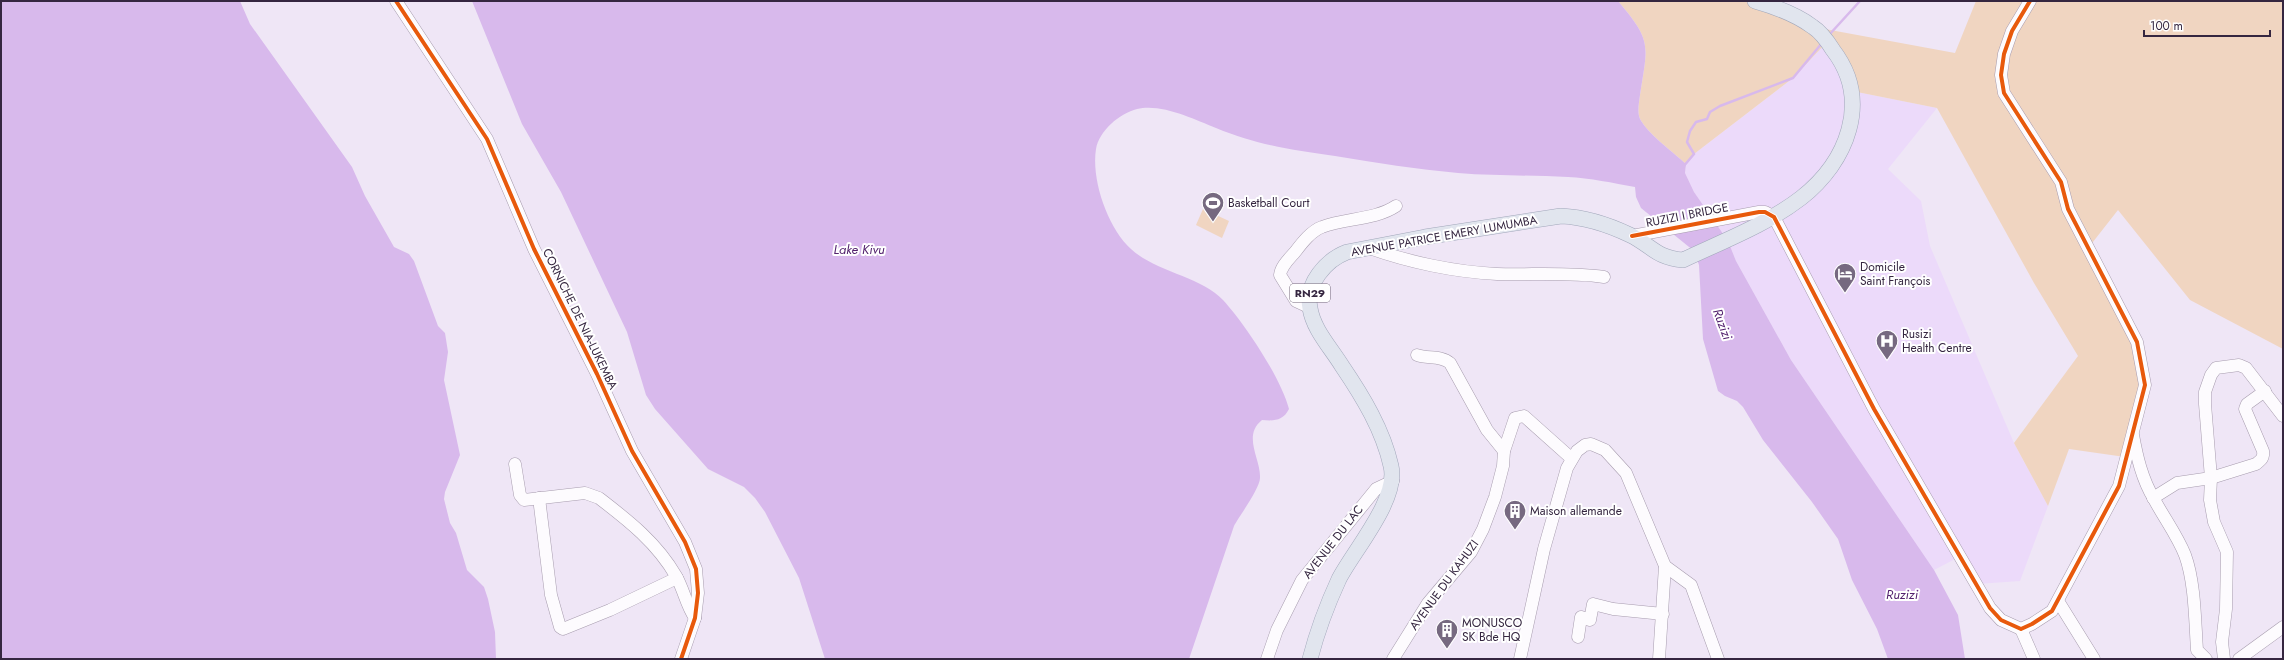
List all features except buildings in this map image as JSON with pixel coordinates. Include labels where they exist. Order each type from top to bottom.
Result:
[{"type":"main road","points":[[1756,1],[1784,10],[1814,27],[1827,42],[1848,74],[1853,98],[1852,123],[1845,144],[1819,179],[1802,197],[1774,217]]},
{"type":"main road","name":"AVENUE PATRICE EMERY LUMUMBA","points":[[1393,481],[1392,468],[1380,433],[1358,390],[1313,322],[1309,307],[1309,296],[1313,285],[1327,264],[1337,256],[1369,248],[1561,216],[1577,217],[1632,236],[1666,258],[1683,260],[1774,217]]},
{"type":"main road","points":[[1310,659],[1318,631],[1340,579],[1382,508],[1393,481]]},
{"type":"street","name":"CORNICHE DE NIA-LUKEMBA","points":[[396,1],[487,139],[534,249],[597,374],[632,452],[685,542],[696,569],[698,593],[695,618],[681,659]]},
{"type":"street","points":[[2020,629],[2032,624],[2052,611],[2119,486],[2145,384],[2137,342],[2068,209],[2061,182],[2004,93],[2001,75],[2004,54],[2012,31],[2030,1]]},
{"type":"street","points":[[1309,307],[1296,301],[1280,275],[1281,270],[1295,251],[1309,235],[1322,226],[1384,212],[1396,206]]},
{"type":"street","name":"RUZIZI I BRIDGE","points":[[1632,236],[1747,213],[1766,212],[1774,217]]},
{"type":"street","points":[[1774,217],[1874,409],[1990,608],[2001,620],[2020,629],[2034,659]]},
{"type":"street","points":[[1369,248],[1392,256],[1454,269],[1496,274],[1576,273],[1604,277]]},
{"type":"street","points":[[1417,355],[1426,358],[1444,358],[1450,362],[1488,430],[1504,452]]},
{"type":"street","points":[[2224,659],[2222,642],[2226,609],[2227,552],[2218,534],[2211,510],[2211,478],[2205,392],[2211,375],[2216,368],[2239,365],[2246,368],[2283,416]]},
{"type":"street","points":[[2153,498],[2177,483],[2211,478],[2256,464],[2264,457],[2244,409],[2246,404],[2265,391]]},
{"type":"street","name":"AVENUE DU KAHUZI","points":[[1393,659],[1428,603],[1475,545],[1495,497],[1503,466],[1504,452],[1513,421],[1517,416],[1524,416],[1571,458]]},
{"type":"street","points":[[2132,432],[2138,464],[2153,498],[2186,556],[2189,571],[2197,650],[2206,659]]},
{"type":"street","points":[[1520,659],[1552,518],[1571,458],[1581,447],[1591,444],[1605,450],[1626,473],[1665,566],[1659,659]]},
{"type":"street","points":[[515,464],[520,495],[528,501],[539,498],[585,493],[599,498],[648,538],[665,557],[686,594],[689,609],[695,618]]},
{"type":"street","name":"AVENUE DU LAC","points":[[1267,659],[1288,606],[1316,561],[1376,489],[1393,481]]},
{"type":"street","points":[[539,498],[551,594],[560,627],[563,629],[610,610],[677,578]]},
{"type":"street","points":[[1665,566],[1690,585],[1718,659]]},
{"type":"street","points":[[2058,601],[2094,659]]},
{"type":"street","points":[[1578,637],[1581,618],[1590,620],[1593,604],[1613,609],[1663,614]]},
{"type":"street","points":[[2239,659],[2283,627]]},
{"type":"shaded area","points":[[1618,1],[1755,1],[1814,27],[1955,53],[1976,1],[2283,1],[2283,349],[2190,300],[2118,210],[2089,247],[2143,366],[2125,457],[2069,449],[2048,506],[2014,443],[2078,356],[2034,283],[1937,108],[1852,91],[1827,42],[1793,78],[1694,154],[1686,164],[1655,137],[1640,119],[1638,107],[1645,64],[1645,44],[1637,25]]},
{"type":"shaded area","points":[[1827,42],[1852,91],[1937,108],[1888,169],[1921,201],[1930,246],[2014,443],[2048,506],[2020,581],[1977,584],[1961,556],[1934,570],[1791,360],[1736,261],[1728,241],[1694,192],[1685,173],[1686,164],[1694,154],[1793,78]]},
{"type":"shaded area","name":"Basketball Court","points":[[1203,209],[1229,221],[1222,238],[1196,225]]},
{"type":"water","points":[[1,1],[240,1],[250,24],[352,167],[365,196],[394,247],[409,254],[414,261],[438,326],[445,333],[448,352],[444,380],[460,455],[445,492],[444,499],[450,523],[456,533],[467,570],[484,587],[488,599],[495,632],[496,659],[1,659]]},
{"type":"water","name":"Lake Kivu","points":[[472,1],[1618,1],[1637,25],[1645,44],[1645,64],[1638,107],[1640,119],[1655,137],[1686,164],[1685,173],[1694,192],[1728,241],[1736,261],[1791,360],[1934,570],[1958,615],[1965,659],[1888,659],[1877,629],[1852,580],[1838,539],[1812,502],[1763,440],[1743,407],[1737,401],[1718,391],[1703,339],[1699,265],[1694,251],[1641,208],[1636,197],[1635,187],[1602,181],[1554,176],[1485,175],[1396,166],[1260,143],[1231,134],[1188,116],[1167,110],[1146,108],[1137,109],[1124,114],[1106,129],[1098,142],[1095,161],[1096,175],[1108,216],[1123,240],[1141,257],[1203,286],[1214,292],[1223,300],[1232,310],[1261,352],[1285,396],[1289,409],[1281,418],[1262,420],[1256,426],[1253,433],[1254,448],[1260,471],[1259,482],[1257,488],[1234,526],[1189,659],[825,659],[799,578],[765,512],[755,498],[744,487],[708,469],[655,409],[646,395],[627,332],[561,192],[522,124]]},
{"type":"waterway","points":[[1829,35],[1860,1]]},
{"type":"waterway","points":[[1683,167],[1694,154],[1687,142],[1690,131],[1696,122],[1707,119],[1710,112],[1720,106],[1793,78],[1822,43]]},
{"type":"cycle path","points":[[396,1],[487,139],[534,249],[597,374],[632,451],[685,542],[696,569],[698,593],[695,618],[681,659]]},
{"type":"cycle path","points":[[1632,236],[1759,212],[1765,212],[1774,217],[1874,409],[1990,608],[2001,620],[2021,629],[2032,624],[2052,611],[2119,486],[2145,385],[2137,342],[2068,209],[2061,182],[2004,93],[2001,75],[2004,54],[2012,31],[2030,1]]},
{"type":"place","name":"Basketball Court","points":[[1213,222]]},
{"type":"place","name":"Domicile Saint François","points":[[1845,294]]},
{"type":"place","name":"Rusizi Health Centre","points":[[1887,360]]},
{"type":"place","name":"Maison allemande","points":[[1515,530]]},
{"type":"place","name":"MONUSCO SK Bde HQ","points":[[1447,650]]},
{"type":"water label","name":"Ruzizi","points":[[1723,324]]},
{"type":"water label","name":"Ruzizi","points":[[1902,594]]}]
